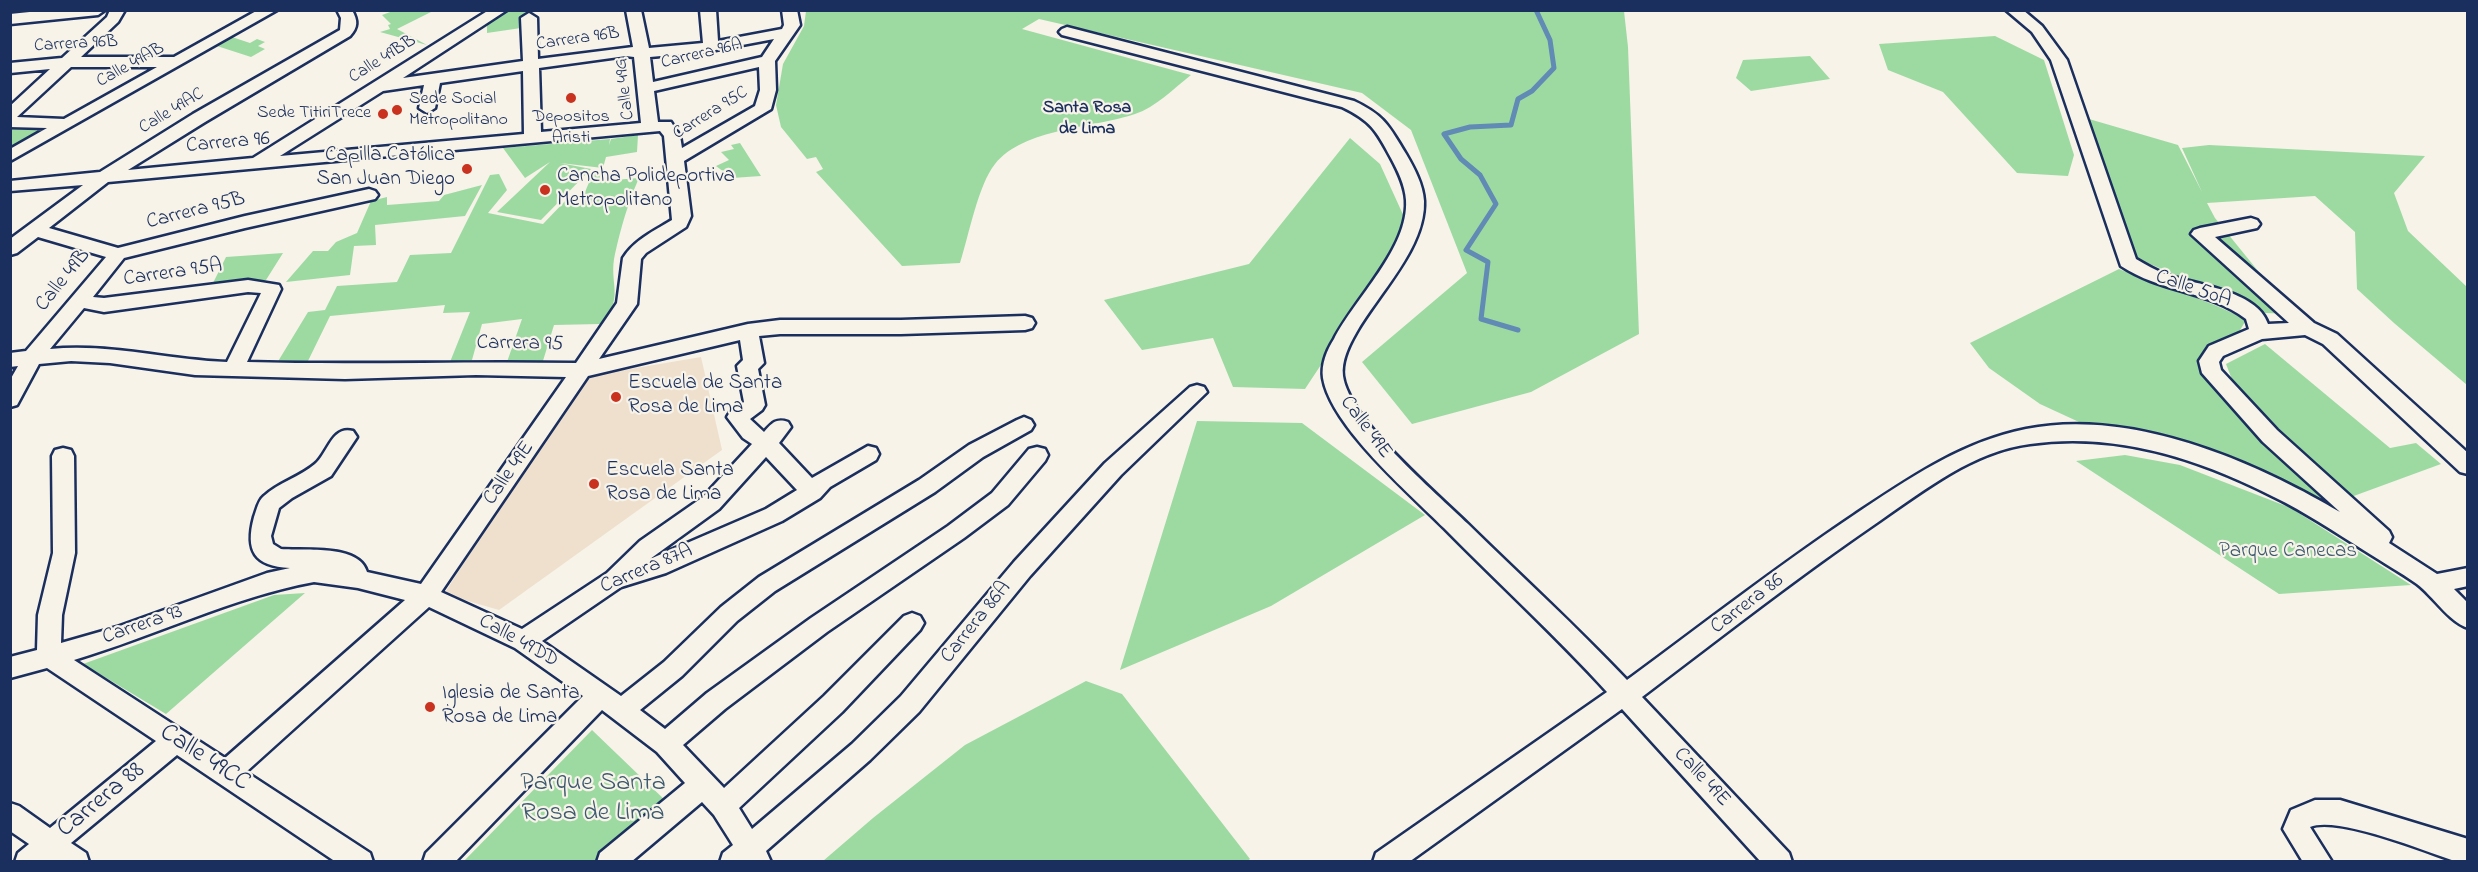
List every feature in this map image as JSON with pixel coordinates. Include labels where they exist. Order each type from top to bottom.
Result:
[{"type":"street","points":[[10,19],[98,10]]},
{"type":"street","points":[[10,115],[69,62],[113,19],[118,10]]},
{"type":"street","name":"Calle 49AB","points":[[10,156],[270,10]]},
{"type":"street","name":"Calle 49BB","points":[[257,163],[500,10]]},
{"type":"street","name":"Calle 49G","points":[[633,10],[646,88],[657,126]]},
{"type":"street","points":[[708,10],[711,45]]},
{"type":"street","points":[[767,61],[792,26],[789,10]]},
{"type":"street","name":"Calle 50A","points":[[2013,10],[2037,29],[2059,60],[2128,262],[2153,277],[2241,307],[2253,314],[2258,321],[2259,332],[2216,351],[2209,361],[2212,373],[2270,436],[2468,618]]},
{"type":"street","name":"Calle 49AC","points":[[10,249],[103,178],[199,118],[345,33],[349,28],[346,12]]},
{"type":"street","points":[[529,18],[533,138]]},
{"type":"street","name":"Carrera 96B","points":[[376,87],[626,51],[642,54],[785,33]]},
{"type":"street","name":"Calle 49E","points":[[1067,33],[1348,104],[1369,114],[1377,122],[1412,181],[1415,213],[1407,238],[1350,326],[1337,352],[1333,378],[1338,392],[1367,435],[1395,466],[1609,678],[1622,695],[1779,861]]},
{"type":"street","name":"Carrera 96A","points":[[646,88],[767,61]]},
{"type":"street","name":"Carrera 95C","points":[[675,159],[763,108],[768,90],[767,61]]},
{"type":"street","name":"Carrera 96B","points":[[10,68],[69,62],[179,62]]},
{"type":"street","points":[[427,108],[433,79]]},
{"type":"street","points":[[10,122],[64,124]]},
{"type":"street","name":"Carrera 96","points":[[10,186],[657,126]]},
{"type":"street","name":"Calle 49E","points":[[226,773],[426,595],[627,304],[632,258],[639,249],[680,223],[682,216],[672,136],[657,126]]},
{"type":"street","name":"Carrera 95B","points":[[118,254],[245,222],[369,195]]},
{"type":"street","points":[[2251,224],[2200,234],[2307,328],[2330,339],[2468,466]]},
{"type":"street","points":[[34,230],[118,254]]},
{"type":"street","name":"Calle 49B","points":[[10,400],[32,358],[118,254]]},
{"type":"street","name":"Carrera 95A","points":[[81,299],[95,305],[104,305],[248,286],[265,286],[272,290],[234,368]]},
{"type":"street","name":"Carrera 95","points":[[10,360],[71,354],[110,356],[195,368],[345,372],[476,368],[583,370],[748,331],[780,327],[901,327],[1025,323]]},
{"type":"street","points":[[2259,332],[2307,328]]},
{"type":"street","points":[[748,331],[754,363],[747,366],[755,405],[737,417],[750,433],[774,435]]},
{"type":"street","name":"Carrera 86A","points":[[747,856],[910,704],[1022,569],[1113,469],[1197,392]]},
{"type":"street","points":[[436,861],[611,702],[673,669],[729,614],[767,584],[927,486],[976,451],[1024,425]]},
{"type":"street","name":"Carrera 86","points":[[1386,861],[1622,695],[1630,692],[1842,534],[1933,475],[1977,451],[2017,439],[2058,434],[2102,434],[2142,440]]},
{"type":"street","points":[[774,435],[776,456],[812,492]]},
{"type":"street","points":[[613,580],[648,547],[711,503],[774,435]]},
{"type":"street","points":[[346,437],[323,470],[284,492],[269,504],[260,536],[263,549],[276,558],[347,562],[355,568],[358,579]]},
{"type":"street","name":"Calle 50A","points":[[2142,440],[2204,456],[2281,488],[2333,518],[2433,584]]},
{"type":"street","name":"Carrera 87A","points":[[523,641],[613,580],[657,566],[793,506],[812,492],[822,481],[868,454]]},
{"type":"street","points":[[666,744],[725,694],[1000,499],[1037,455]]},
{"type":"street","points":[[49,656],[50,615],[64,553],[63,456]]},
{"type":"street","name":"Calle 49DD","points":[[275,580],[314,573],[358,579],[426,595],[523,641],[564,668],[666,744],[723,807],[747,856]]},
{"type":"street","points":[[2433,584],[2468,577]]},
{"type":"street","name":"Carrera 93","points":[[10,668],[118,637],[275,580]]},
{"type":"street","points":[[723,807],[833,704],[912,623]]},
{"type":"street","name":"Calle 49CC","points":[[49,656],[360,861]]},
{"type":"street","name":"Carrera 88","points":[[28,861],[176,740]]},
{"type":"street","points":[[610,861],[704,784]]},
{"type":"street","points":[[2319,861],[2296,830],[2300,819],[2315,812],[2340,812],[2468,852]]},
{"type":"street","points":[[10,815],[76,861]]},
{"type":"shaded area","name":"Escuela Santa Rosa de Lima","points":[[701,357],[722,450],[499,610],[444,594],[583,377]]},
{"type":"green space","points":[[393,11],[433,11],[397,29],[427,45],[380,32],[390,29],[388,25],[391,24],[382,15]]},
{"type":"green space","points":[[504,11],[538,11],[520,16],[521,28],[487,33],[487,23]]},
{"type":"green space","points":[[806,11],[1624,11],[1628,47],[1639,334],[1531,392],[1412,424],[1362,362],[1467,273],[1411,130],[1362,93],[1039,19],[1022,29],[1191,75],[1143,111],[1118,119],[1041,136],[1008,152],[995,164],[984,184],[960,263],[902,266],[816,172],[823,169],[816,157],[807,159],[781,127],[776,105],[783,64],[804,26]]},
{"type":"green space","points":[[1995,36],[2044,60],[2074,155],[2068,176],[2017,173],[1943,92],[1888,70],[1879,44]]},
{"type":"green space","points":[[232,37],[250,43],[257,39],[265,42],[258,46],[265,49],[251,57],[217,46]]},
{"type":"green space","points":[[1810,56],[1830,79],[1751,91],[1736,78],[1743,60]]},
{"type":"green space","points":[[2089,119],[2178,145],[2202,192],[2182,148],[2209,145],[2425,156],[2394,193],[2408,231],[2467,287],[2467,385],[2357,289],[2355,232],[2315,196],[2207,203],[2215,218],[2293,314],[2265,313],[2136,258]]},
{"type":"green space","points":[[11,128],[34,128],[41,130],[11,151]]},
{"type":"green space","points":[[638,135],[637,152],[606,157],[603,168],[560,163],[591,169],[541,220],[497,212],[550,162],[525,178],[503,148],[610,139],[609,145],[611,139]]},
{"type":"green space","points":[[1350,138],[1380,164],[1410,230],[1305,389],[1233,387],[1213,338],[1142,350],[1104,300],[1249,264]]},
{"type":"green space","points":[[740,143],[761,176],[732,178],[716,166],[729,160],[721,152],[734,149],[731,145]]},
{"type":"green space","points":[[594,170],[607,171],[601,181],[639,178],[625,215],[615,254],[613,274],[615,290],[612,306],[600,324],[554,325],[542,364],[507,362],[522,319],[482,324],[472,360],[450,362],[470,312],[443,313],[445,305],[330,316],[307,363],[277,363],[308,312],[325,310],[337,286],[397,282],[410,255],[451,253],[490,175],[499,174],[507,190],[488,213],[543,224],[567,199],[581,202]]},
{"type":"green space","points":[[482,185],[465,216],[375,225],[376,245],[354,246],[350,275],[286,282],[313,251],[328,251],[336,242],[357,233],[371,201],[387,197],[387,205],[439,201],[444,195]]},
{"type":"green space","points":[[283,253],[266,280],[213,283],[226,257]]},
{"type":"green space","points":[[2119,269],[2215,305],[2246,320],[2239,332],[2206,346],[2199,362],[2236,411],[2342,511],[2192,445],[2079,422],[2040,404],[1989,368],[1970,343]]},
{"type":"green space","points":[[2265,344],[2390,448],[2416,443],[2441,464],[2351,497],[2238,395],[2226,364]]},
{"type":"green space","points":[[1197,421],[1302,423],[1425,515],[1271,606],[1120,670]]},
{"type":"green space","name":"Parque Canecas","points":[[2125,455],[2180,465],[2291,508],[2411,585],[2279,594],[2076,461]]},
{"type":"green space","points":[[305,593],[166,714],[83,664],[274,595]]},
{"type":"green space","points":[[1086,681],[1122,694],[1250,859],[1246,862],[823,861],[965,745]]},
{"type":"green space","name":"Parque Santa Rosa de Lima","points":[[592,730],[668,803],[595,861],[463,862]]},
{"type":"waterway","points":[[1518,330],[1481,319],[1488,262],[1466,250],[1496,204],[1480,175],[1461,159],[1444,134],[1470,127],[1511,125],[1518,99],[1532,91],[1554,68],[1550,40],[1536,10]]},
{"type":"place","name":"Depositos Aristi","points":[[571,98]]},
{"type":"place","name":"Sede Social Metropolitano","points":[[397,110]]},
{"type":"place","name":"Sede TitiriTrece","points":[[383,114]]},
{"type":"place","name":"Capilla Católica San Juan Diego","points":[[467,169]]},
{"type":"place","name":"Cancha Polideportiva Metropolitano","points":[[545,190]]},
{"type":"place","name":"Escuela de Santa Rosa de Lima","points":[[616,397]]},
{"type":"place","name":"Escuela Santa Rosa de Lima","points":[[594,484]]},
{"type":"place","name":"Iglesia de Santa Rosa de Lima","points":[[430,707]]},
{"type":"district","name":"Santa Rosa de Lima","points":[[1087,119]]}]
